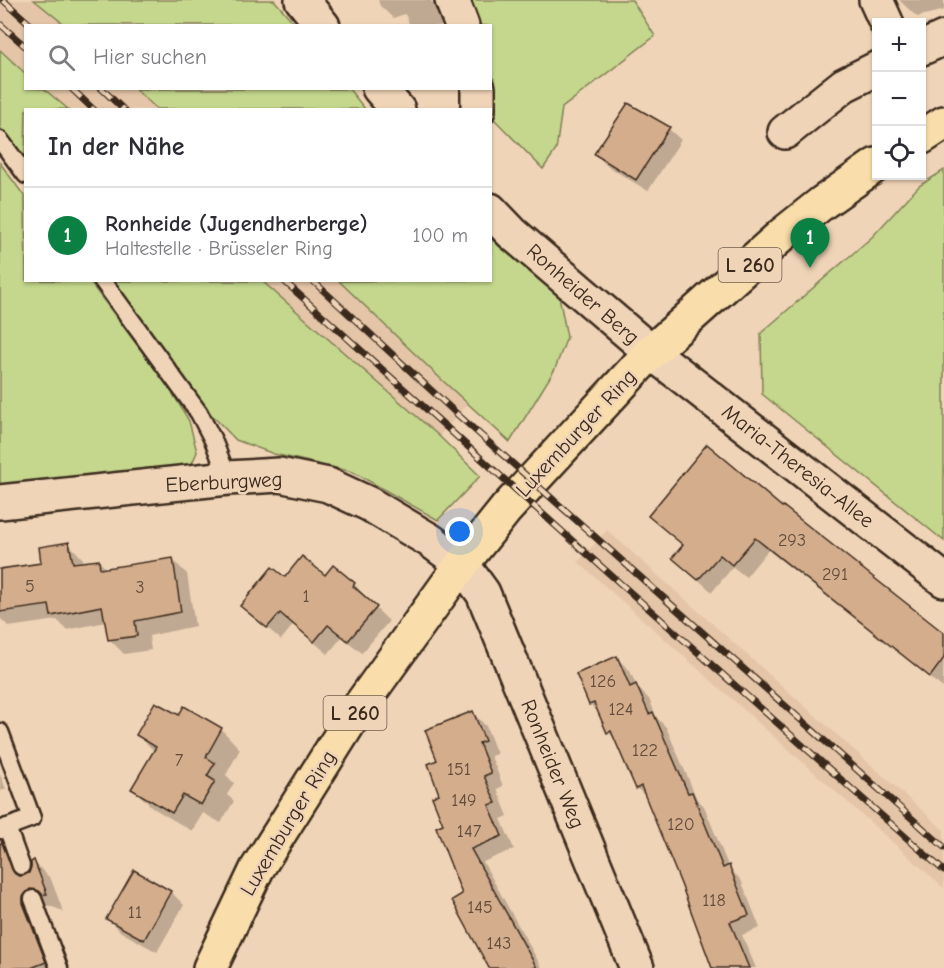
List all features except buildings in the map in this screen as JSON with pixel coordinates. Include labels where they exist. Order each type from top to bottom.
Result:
[{"type":"main road","points":[[926,134],[944,123]]},
{"type":"main road","name":"L 260","points":[[651,352],[783,234],[872,168]]},
{"type":"main road","name":"Luxemburger Ring","points":[[210,968],[257,869],[357,710],[462,564],[519,495],[651,352]]},
{"type":"street","points":[[452,0],[461,24]]},
{"type":"street","points":[[876,0],[884,18]]},
{"type":"street","points":[[926,46],[944,38]]},
{"type":"street","points":[[785,132],[844,85],[872,71]]},
{"type":"street","points":[[381,90],[396,108]]},
{"type":"street","points":[[478,90],[478,108]]},
{"type":"street","name":"Ronheider Berg","points":[[492,212],[512,233],[651,352]]},
{"type":"street","name":"Maria-Theresia-Allee","points":[[651,352],[944,580]]},
{"type":"street","name":"Eberburgweg","points":[[0,501],[279,475],[328,484],[369,504],[431,541],[462,564]]},
{"type":"street","name":"Ronheider Weg","points":[[462,564],[483,593],[637,968]]},
{"type":"lane","points":[[0,140],[24,172]]},
{"type":"lane","points":[[103,282],[198,413],[213,440],[228,478]]},
{"type":"lane","points":[[0,732],[32,818],[3,829],[21,866]]},
{"type":"lane","points":[[33,899],[59,968]]},
{"type":"shaded area","points":[[0,0],[34,0],[64,24],[24,24],[24,72],[0,50]]},
{"type":"shaded area","points":[[45,90],[136,90],[156,108],[67,108]]},
{"type":"shaded area","points":[[263,282],[340,282],[468,404],[439,436]]},
{"type":"shaded area","points":[[607,530],[944,830],[944,888],[578,562]]},
{"type":"green space","points":[[34,0],[274,0],[295,24],[64,24]]},
{"type":"green space","points":[[465,0],[632,0],[655,36],[562,108],[556,150],[543,169],[494,119],[492,24],[474,24]]},
{"type":"green space","points":[[0,50],[24,72],[24,90],[45,90],[67,108],[24,108],[24,161],[0,127]]},
{"type":"green space","points":[[136,90],[350,90],[364,108],[156,108]]},
{"type":"green space","points":[[0,163],[24,196],[24,282],[90,282],[169,387],[189,421],[197,452],[191,466],[0,491]]},
{"type":"green space","points":[[944,170],[944,541],[762,394],[761,333],[872,237],[919,186]]},
{"type":"green space","points":[[492,240],[559,296],[567,337],[555,369],[510,442],[340,282],[492,282]]},
{"type":"green space","points":[[113,282],[263,282],[439,436],[480,476],[438,520],[353,472],[274,454],[236,440],[207,410]]},
{"type":"railway","points":[[3,0],[30,24]]},
{"type":"railway","points":[[0,24],[24,45]]},
{"type":"railway","points":[[73,90],[92,108]]},
{"type":"railway","points":[[103,90],[122,108]]},
{"type":"railway","points":[[285,282],[944,871]]},
{"type":"railway","points":[[314,282],[458,415],[944,847]]},
{"type":"place","name":"Ronheide (Jugendherberge)","points":[[810,268]]}]
